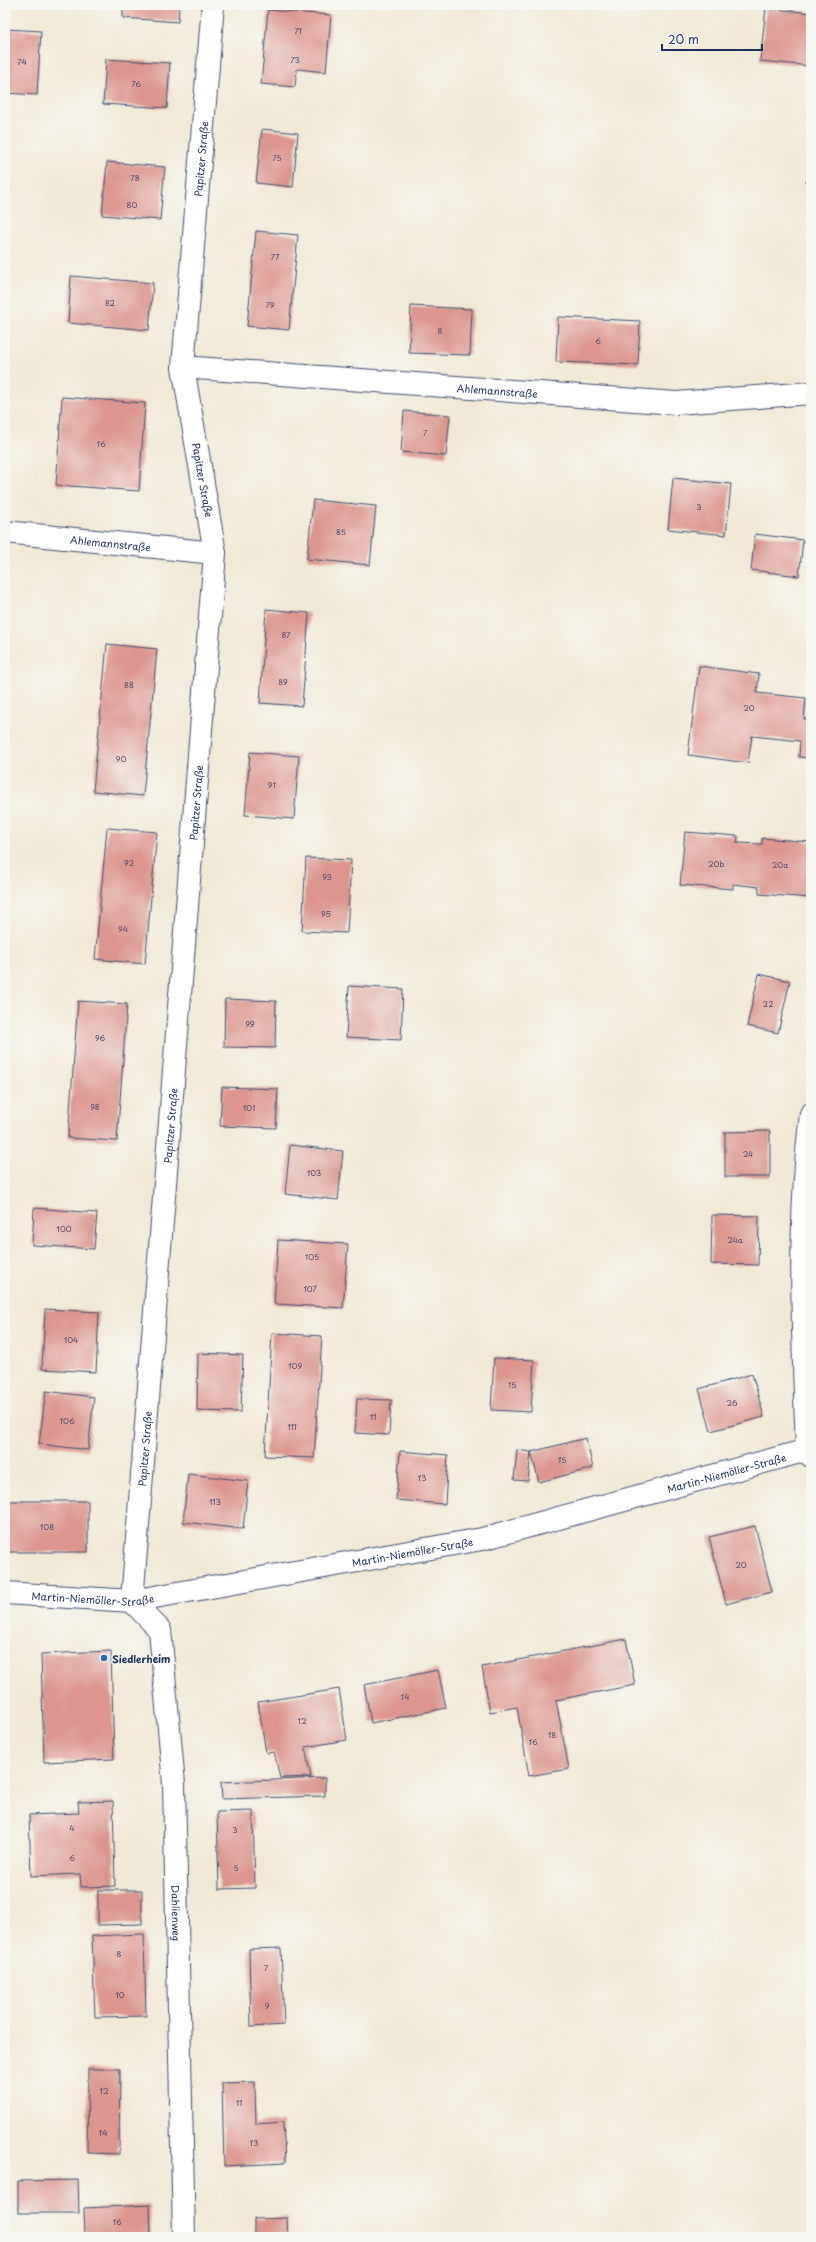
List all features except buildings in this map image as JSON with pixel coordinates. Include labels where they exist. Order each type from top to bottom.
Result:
[{"type":"street","name":"Papitzer Straße","points":[[132,1601],[215,554],[183,367],[213,5]]},
{"type":"street","name":"Ahlemannstraße","points":[[183,367],[676,403],[811,393]]},
{"type":"street","name":"Ahlemannstraße","points":[[5,532],[215,554]]},
{"type":"street","points":[[810,1452],[802,1302],[807,1148],[811,1114]]},
{"type":"street","name":"Martin-Niemöller-Straße","points":[[5,1593],[132,1601],[482,1539],[810,1452]]},
{"type":"street","name":"Dahlienweg","points":[[132,1601],[160,1630],[174,1784],[184,2237]]},
{"type":"place","name":"Siedlerheim","points":[[104,1658]]}]
